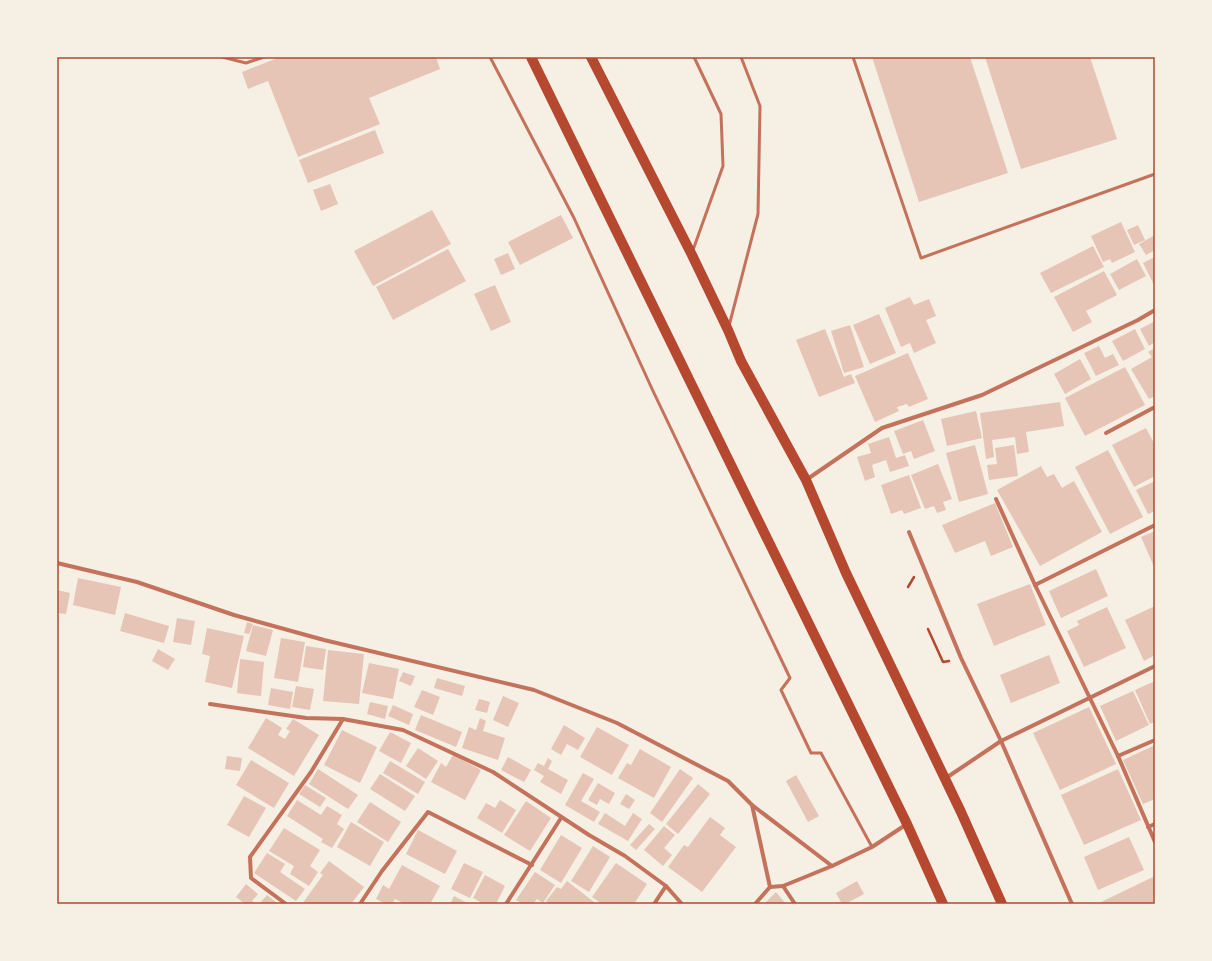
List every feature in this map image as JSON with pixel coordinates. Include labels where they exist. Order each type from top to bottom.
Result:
[{"type":"main road","points":[[531,57],[907,824],[943,904]]},
{"type":"main road","points":[[591,57],[692,255],[728,330],[741,362],[806,480],[846,573],[961,812],[1002,904]]},
{"type":"street","points":[[806,480],[882,428],[982,395],[1131,324],[1155,310]]},
{"type":"street","points":[[1106,433],[1155,407]]},
{"type":"street","points":[[996,499],[1035,585],[1118,756],[1155,842]]},
{"type":"street","points":[[1035,585],[1155,525]]},
{"type":"street","points":[[909,532],[961,658],[1001,741],[1072,904]]},
{"type":"street","points":[[57,563],[137,582],[234,616],[324,640],[534,690],[617,723],[728,781],[752,805],[832,866]]},
{"type":"street","points":[[944,779],[1001,741],[1155,666]]},
{"type":"street","points":[[210,704],[306,718],[343,719],[403,730],[493,772],[561,818],[625,856],[666,886],[682,904]]},
{"type":"street","points":[[286,904],[250,878],[250,857],[311,772],[343,719]]},
{"type":"street","points":[[1118,756],[1155,740]]},
{"type":"street","points":[[752,805],[770,887]]},
{"type":"street","points":[[360,904],[382,871],[428,812],[532,865]]},
{"type":"street","points":[[506,904],[561,818]]},
{"type":"street","points":[[755,904],[770,887],[784,886],[832,866],[872,847],[907,824]]},
{"type":"street","points":[[1148,827],[1155,824]]},
{"type":"street","points":[[654,904],[666,886]]},
{"type":"street","points":[[784,886],[795,904]]},
{"type":"lane","points":[[222,57],[246,63],[264,57]]},
{"type":"lane","points":[[490,57],[574,218],[653,391],[790,678],[781,690],[787,704],[811,753],[821,753],[872,847]]},
{"type":"lane","points":[[692,255],[723,166],[720,114],[694,57]]},
{"type":"lane","points":[[728,330],[758,214],[760,106],[741,57]]},
{"type":"lane","points":[[853,57],[921,258],[1155,174]]},
{"type":"path","points":[[928,629],[943,662]]},
{"type":"building","points":[[280,57],[436,57],[440,69],[369,98],[380,124],[298,157],[268,81],[248,89],[242,72]]},
{"type":"building","points":[[872,57],[970,57],[1008,173],[919,202]]},
{"type":"building","points":[[985,57],[1090,57],[1117,139],[1021,169]]},
{"type":"building","points":[[375,130],[384,153],[308,183],[299,160]]},
{"type":"building","points":[[330,184],[338,204],[321,211],[313,190]]},
{"type":"building","points":[[432,210],[451,244],[373,286],[354,251]]},
{"type":"building","points":[[561,215],[573,238],[520,265],[508,242]]},
{"type":"building","points":[[1121,222],[1135,252],[1112,263],[1110,259],[1103,262],[1091,236]]},
{"type":"building","points":[[1138,225],[1145,240],[1134,245],[1127,230]]},
{"type":"building","points":[[1155,235],[1155,250],[1146,255],[1139,244]]},
{"type":"building","points":[[1093,246],[1104,267],[1051,293],[1040,273]]},
{"type":"building","points":[[448,249],[466,281],[393,320],[376,287]]},
{"type":"building","points":[[508,253],[515,269],[501,275],[494,259]]},
{"type":"building","points":[[1155,257],[1155,287],[1143,263]]},
{"type":"building","points":[[1137,259],[1146,276],[1119,290],[1110,274]]},
{"type":"building","points":[[1104,271],[1117,295],[1086,311],[1092,322],[1073,332],[1054,297]]},
{"type":"building","points":[[495,285],[511,322],[491,331],[474,294]]},
{"type":"building","points":[[910,297],[914,305],[929,299],[936,316],[926,320],[936,343],[914,353],[910,343],[901,347],[885,308]]},
{"type":"building","points":[[879,314],[896,353],[870,364],[853,325]]},
{"type":"building","points":[[1155,321],[1155,342],[1149,346],[1140,329]]},
{"type":"building","points":[[850,325],[864,367],[844,373],[831,331]]},
{"type":"building","points":[[825,329],[844,377],[851,374],[855,383],[819,397],[796,340]]},
{"type":"building","points":[[1135,329],[1145,349],[1123,361],[1112,341]]},
{"type":"building","points":[[1099,346],[1105,358],[1113,354],[1119,365],[1096,376],[1084,353]]},
{"type":"building","points":[[1155,348],[1155,396],[1149,399],[1131,369],[1152,357],[1148,352]]},
{"type":"building","points":[[908,353],[928,399],[909,407],[907,404],[897,407],[899,411],[875,422],[855,376]]},
{"type":"building","points":[[1080,359],[1091,379],[1065,394],[1054,374]]},
{"type":"building","points":[[1125,367],[1145,405],[1085,436],[1065,398]]},
{"type":"building","points":[[1060,402],[1064,426],[1026,432],[1029,452],[1017,454],[1015,437],[992,440],[994,457],[986,459],[980,413]]},
{"type":"building","points":[[976,411],[982,438],[947,446],[941,419]]},
{"type":"building","points":[[923,420],[935,451],[914,459],[911,451],[903,454],[894,431]]},
{"type":"building","points":[[1146,428],[1155,445],[1155,476],[1134,487],[1112,445]]},
{"type":"building","points":[[889,437],[896,458],[905,455],[909,466],[890,472],[886,460],[872,465],[875,477],[865,481],[857,457],[871,453],[868,444]]},
{"type":"building","points":[[975,445],[988,494],[959,502],[946,453]]},
{"type":"building","points":[[1014,445],[1018,476],[989,480],[987,465],[997,464],[995,448]]},
{"type":"building","points":[[1108,450],[1143,517],[1110,534],[1075,467]]},
{"type":"building","points":[[938,464],[952,499],[943,502],[946,510],[937,513],[934,506],[925,509],[911,475]]},
{"type":"building","points":[[1041,466],[1047,477],[1054,474],[1062,488],[1074,481],[1102,532],[1040,566],[997,490]]},
{"type":"building","points":[[909,475],[921,508],[904,514],[902,510],[891,514],[881,485]]},
{"type":"building","points":[[1155,481],[1155,511],[1148,514],[1136,490]]},
{"type":"building","points":[[995,503],[1013,547],[991,556],[985,541],[955,553],[942,525]]},
{"type":"building","points":[[1155,531],[1155,569],[1141,537]]},
{"type":"building","points":[[1096,569],[1108,596],[1061,618],[1049,591]]},
{"type":"building","points":[[78,578],[121,587],[115,615],[73,605]]},
{"type":"building","points":[[1030,584],[1046,625],[994,646],[977,604]]},
{"type":"building","points":[[57,590],[70,593],[66,614],[57,613]]},
{"type":"building","points":[[1155,606],[1155,655],[1144,661],[1125,620]]},
{"type":"building","points":[[1107,607],[1126,648],[1084,667],[1067,631],[1079,625],[1077,621]]},
{"type":"building","points":[[125,613],[169,626],[164,643],[120,631]]},
{"type":"building","points":[[177,618],[195,621],[191,645],[173,642]]},
{"type":"building","points":[[247,622],[253,624],[249,634],[244,633]]},
{"type":"building","points":[[253,625],[273,630],[266,656],[246,651]]},
{"type":"building","points":[[207,628],[244,636],[232,688],[205,682],[210,656],[202,654]]},
{"type":"building","points":[[281,638],[305,642],[298,682],[274,678]]},
{"type":"building","points":[[306,646],[326,649],[323,670],[303,667]]},
{"type":"building","points":[[158,649],[175,659],[168,670],[152,661]]},
{"type":"building","points":[[328,650],[364,654],[359,704],[323,701]]},
{"type":"building","points":[[1049,655],[1060,683],[1011,703],[1000,675]]},
{"type":"building","points":[[240,659],[264,662],[261,696],[237,693]]},
{"type":"building","points":[[369,663],[399,669],[393,699],[362,693]]},
{"type":"building","points":[[403,672],[415,676],[411,686],[399,681]]},
{"type":"building","points":[[437,678],[465,686],[462,696],[434,688]]},
{"type":"building","points":[[1155,681],[1155,722],[1150,724],[1135,690]]},
{"type":"building","points":[[296,686],[314,689],[310,710],[292,707]]},
{"type":"building","points":[[271,688],[293,692],[290,709],[268,705]]},
{"type":"building","points":[[422,690],[440,697],[433,715],[414,707]]},
{"type":"building","points":[[1133,691],[1149,725],[1116,741],[1100,706]]},
{"type":"building","points":[[503,696],[519,703],[508,727],[493,720]]},
{"type":"building","points":[[479,699],[490,702],[487,713],[475,710]]},
{"type":"building","points":[[370,702],[388,706],[385,719],[367,714]]},
{"type":"building","points":[[393,705],[413,714],[409,725],[388,716]]},
{"type":"building","points":[[1089,707],[1116,764],[1060,790],[1033,733]]},
{"type":"building","points":[[421,715],[462,732],[456,747],[415,730]]},
{"type":"building","points":[[266,718],[282,728],[278,735],[285,739],[290,731],[286,729],[293,719],[319,735],[294,776],[248,748]]},
{"type":"building","points":[[480,718],[486,721],[483,731],[505,738],[498,760],[462,748],[469,727],[476,730]]},
{"type":"building","points":[[564,725],[585,738],[578,750],[567,744],[561,755],[551,749]]},
{"type":"building","points":[[597,727],[629,745],[612,775],[580,757]]},
{"type":"building","points":[[342,730],[377,747],[360,783],[324,765]]},
{"type":"building","points":[[390,732],[411,743],[401,763],[379,751]]},
{"type":"building","points":[[1155,745],[1155,799],[1143,804],[1123,760]]},
{"type":"building","points":[[418,748],[438,761],[426,779],[406,766]]},
{"type":"building","points":[[640,749],[671,767],[654,798],[618,778],[627,763],[631,765]]},
{"type":"building","points":[[453,755],[481,770],[465,800],[431,782],[441,763],[446,767]]},
{"type":"building","points":[[227,756],[242,758],[240,771],[225,769]]},
{"type":"building","points":[[508,757],[531,770],[524,782],[501,770]]},
{"type":"building","points":[[548,758],[552,761],[548,769],[568,780],[561,794],[540,782],[544,776],[534,770],[538,763],[544,766]]},
{"type":"building","points":[[251,760],[289,783],[274,808],[236,785]]},
{"type":"building","points":[[390,761],[425,782],[418,794],[383,773]]},
{"type":"building","points":[[318,769],[358,795],[348,809],[309,784]]},
{"type":"building","points":[[680,769],[693,778],[662,822],[650,813]]},
{"type":"building","points":[[1118,769],[1141,820],[1084,845],[1061,795]]},
{"type":"building","points":[[583,773],[594,779],[581,801],[600,812],[594,822],[565,805]]},
{"type":"building","points":[[380,774],[415,796],[405,811],[370,789]]},
{"type":"building","points":[[796,775],[819,816],[808,822],[786,781]]},
{"type":"building","points":[[598,783],[615,793],[609,804],[600,799],[597,805],[588,800]]},
{"type":"building","points":[[698,784],[710,794],[678,834],[666,824]]},
{"type":"building","points":[[305,785],[326,798],[320,807],[299,794]]},
{"type":"building","points":[[626,794],[635,800],[629,809],[620,804]]},
{"type":"building","points":[[244,796],[266,808],[249,837],[227,825]]},
{"type":"building","points":[[297,800],[321,815],[327,806],[342,815],[337,824],[344,829],[332,848],[321,842],[323,839],[287,816]]},
{"type":"building","points":[[500,800],[516,810],[502,833],[477,818],[486,803],[495,808]]},
{"type":"building","points":[[526,801],[551,818],[530,851],[504,835]]},
{"type":"building","points":[[370,802],[401,822],[388,842],[357,822]]},
{"type":"building","points":[[605,813],[625,826],[633,813],[642,819],[628,841],[598,824]]},
{"type":"building","points":[[710,817],[725,828],[720,835],[736,847],[702,892],[668,867],[684,845],[688,847]]},
{"type":"building","points":[[351,822],[384,842],[370,866],[337,847]]},
{"type":"building","points":[[649,824],[655,829],[636,850],[630,845]]},
{"type":"building","points":[[664,826],[675,835],[664,848],[672,855],[663,866],[644,850]]},
{"type":"building","points":[[284,828],[320,850],[310,866],[318,872],[309,886],[290,874],[294,866],[269,851]]},
{"type":"building","points":[[418,830],[457,851],[445,874],[406,854]]},
{"type":"building","points":[[561,835],[582,848],[561,883],[540,870]]},
{"type":"building","points":[[1129,837],[1144,870],[1098,890],[1084,857]]},
{"type":"building","points":[[593,846],[610,857],[589,892],[571,881]]},
{"type":"building","points":[[267,853],[285,864],[280,872],[305,889],[296,901],[254,873]]},
{"type":"building","points":[[329,861],[364,887],[351,904],[302,904],[323,875],[320,873]]},
{"type":"building","points":[[464,863],[483,872],[470,898],[451,889]]},
{"type":"building","points":[[616,863],[647,884],[634,904],[602,904],[592,897]]},
{"type":"building","points":[[402,865],[440,886],[430,904],[405,904],[395,899],[392,904],[386,904],[376,899],[383,885],[389,889]]},
{"type":"building","points":[[535,872],[555,885],[543,903],[537,899],[533,904],[523,904],[516,900]]},
{"type":"building","points":[[485,875],[505,886],[496,904],[484,904],[473,898]]},
{"type":"building","points":[[1153,877],[1155,882],[1155,904],[1102,904],[1101,902]]},
{"type":"building","points":[[567,881],[594,902],[592,904],[574,904],[572,902],[570,904],[550,904],[546,901],[557,887],[561,889]]},
{"type":"building","points":[[857,881],[864,894],[845,904],[842,904],[836,893]]},
{"type":"building","points":[[246,884],[258,894],[252,901],[256,904],[245,904],[236,897]]},
{"type":"building","points":[[776,892],[786,904],[764,904]]},
{"type":"building","points":[[267,895],[277,903],[259,904]]},
{"type":"building","points":[[454,896],[469,904],[450,904]]}]
